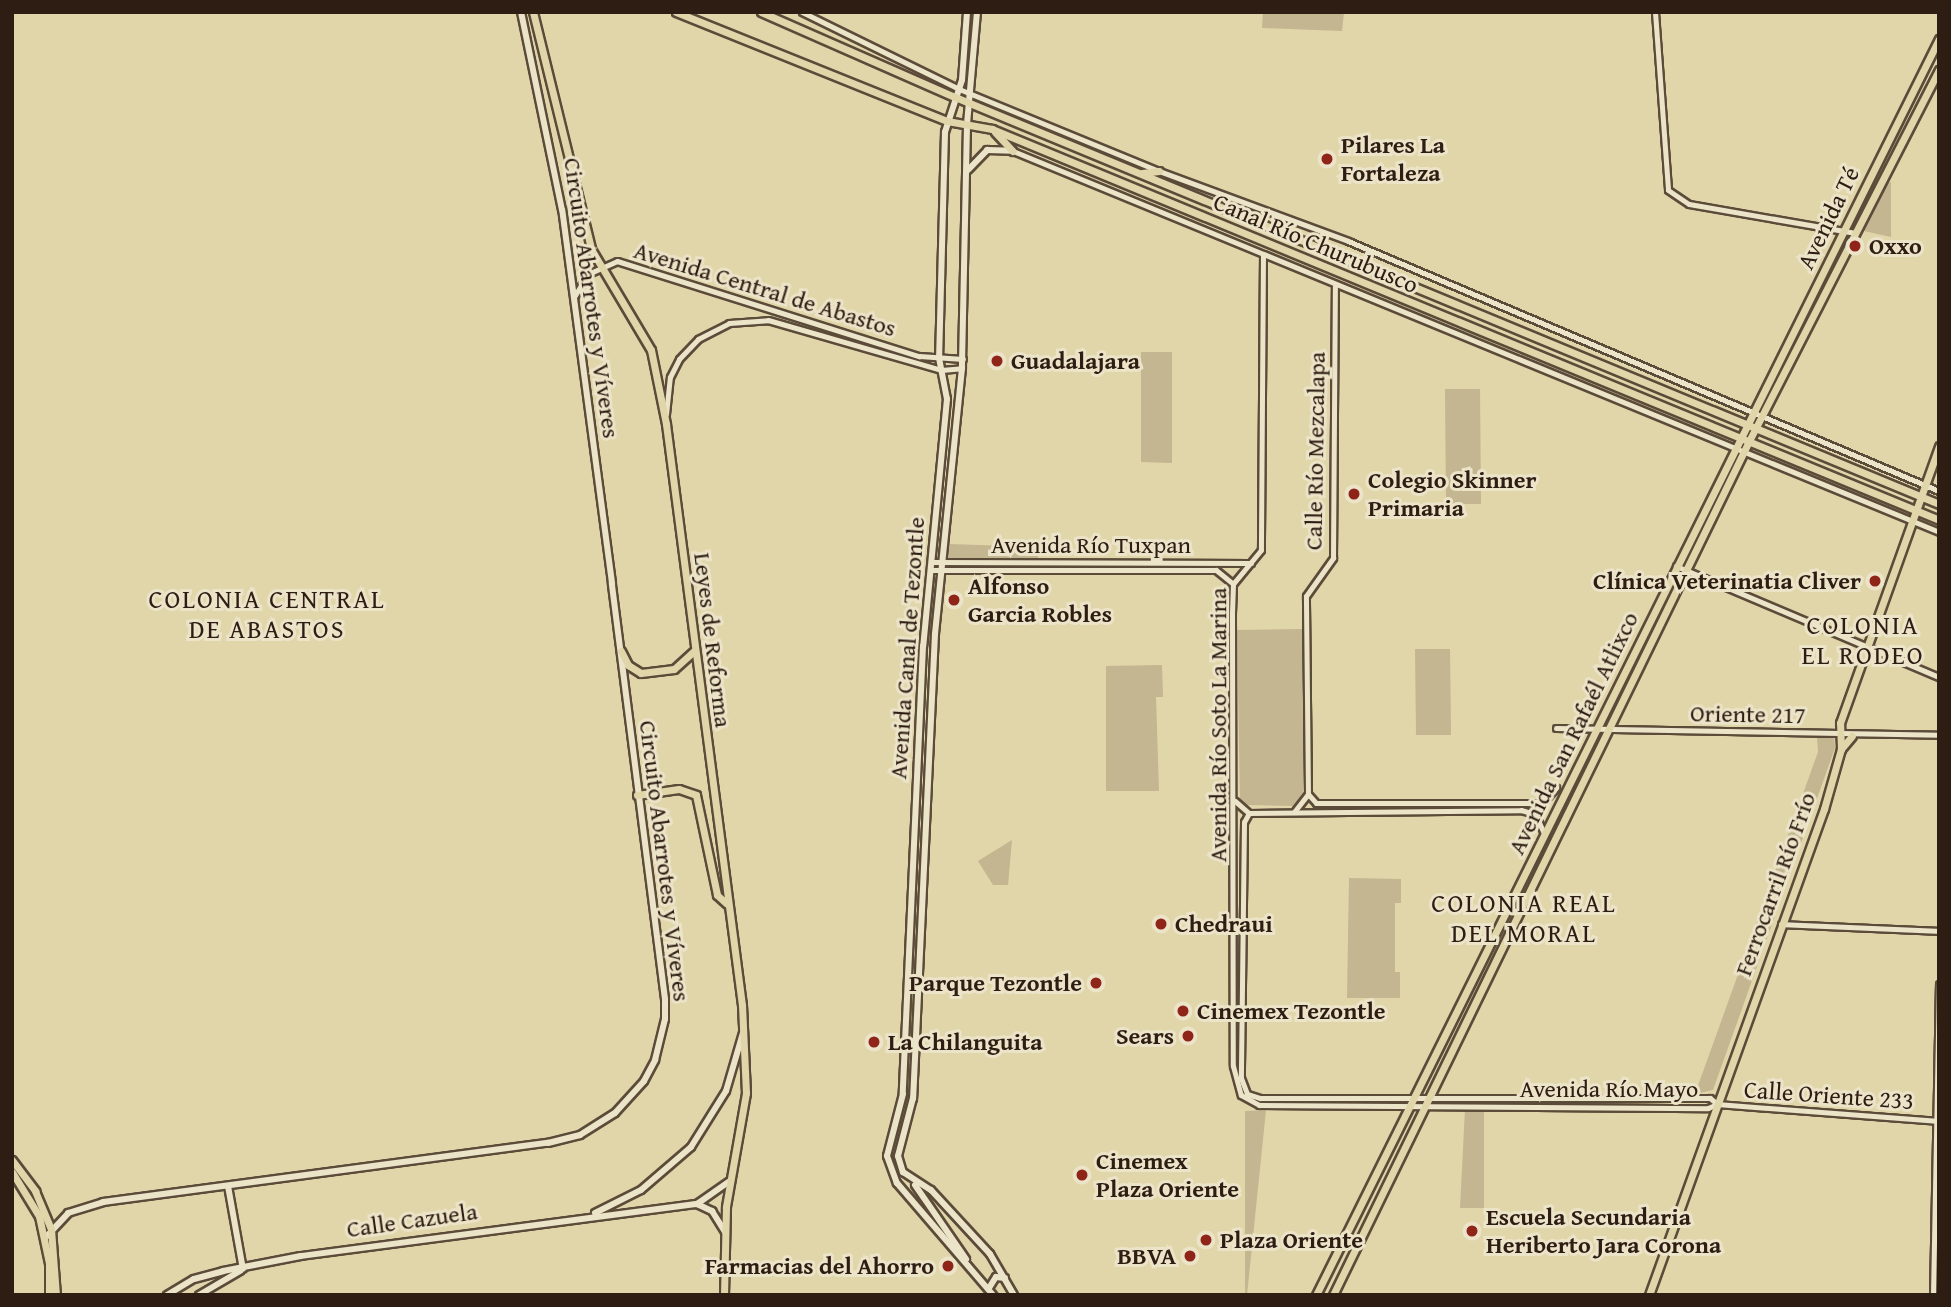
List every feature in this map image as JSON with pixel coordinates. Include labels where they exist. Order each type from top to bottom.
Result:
[{"type":"main road","name":"Circuito Abarrotes y Víveres","points":[[46,1237],[68,1213],[83,1206],[548,1143],[580,1135],[615,1113],[644,1081],[665,1019],[621,651],[553,157],[521,12]]},
{"type":"main road","name":"Leyes de Reforma","points":[[533,12],[590,249],[651,350],[666,424],[744,1030],[746,1093],[729,1182],[724,1231],[724,1295]]},
{"type":"main road","name":"Canal Río Churubusco","points":[[676,12],[947,121],[992,129],[1748,443],[1912,517],[1939,520]]},
{"type":"main road","name":"Canal Río Churubusco","points":[[761,12],[970,103],[1939,504]]},
{"type":"main road","name":"Avenida Canal de Tezontle","points":[[967,12],[959,89],[947,121],[939,358],[947,399],[930,570],[903,1094],[887,1156],[897,1184],[948,1246],[967,1261],[991,1292]]},
{"type":"main road","name":"Avenida Canal de Tezontle","points":[[967,1261],[961,1245],[915,1183],[900,1168],[898,1156],[913,1098],[941,582],[963,359],[967,125],[977,12]]},
{"type":"main road","name":"Avenida Té","points":[[1751,414],[1939,39]]},
{"type":"main road","name":"Avenida Té","points":[[1761,418],[1939,70]]},
{"type":"main road","points":[[992,129],[1013,151]]},
{"type":"main road","points":[[968,170],[987,150],[1013,151]]},
{"type":"main road","points":[[1140,174],[1159,171]]},
{"type":"main road","name":"Avenida San Rafaél Atlixco","points":[[1316,1295],[1418,1096],[1751,414]]},
{"type":"main road","name":"Avenida San Rafaél Atlixco","points":[[1333,1295],[1761,418]]},
{"type":"main road","name":"Ferrocarril Río Frío","points":[[1649,1295],[1841,749],[1839,733],[1912,517],[1922,497],[1939,446]]},
{"type":"main road","points":[[930,570],[941,582]]},
{"type":"main road","points":[[621,651],[628,665],[641,673],[674,669],[694,651]]},
{"type":"main road","points":[[1841,749],[1852,736]]},
{"type":"main road","points":[[637,795],[679,789],[696,795],[717,895],[728,905]]},
{"type":"main road","name":"Calle Cazuela","points":[[590,1215],[641,1190],[691,1147],[726,1091],[744,1030]]},
{"type":"main road","points":[[12,1160],[34,1191],[51,1229],[56,1295]]},
{"type":"main road","points":[[12,1172],[39,1216],[46,1237],[49,1295]]},
{"type":"main road","name":"Calle Cazuela","points":[[167,1295],[194,1279],[327,1252],[590,1215],[697,1204],[729,1182]]},
{"type":"main road","name":"Avenida Canal de Tezontle","points":[[915,1183],[931,1190],[958,1219],[1005,1278],[1014,1295]]},
{"type":"main road","points":[[228,1186],[242,1270]]},
{"type":"main road","points":[[697,1204],[712,1211],[724,1231]]},
{"type":"main road","name":"Calle Cazuela","points":[[199,1295],[242,1270]]},
{"type":"main road","points":[[991,1292],[996,1277],[1005,1278]]},
{"type":"street","name":"Canal Río Churubusco","points":[[802,12],[959,89],[1159,171],[1348,241],[1751,414],[1939,491]]},
{"type":"street","points":[[1656,12],[1668,190],[1689,204],[1856,233]]},
{"type":"street","name":"Canal Río Churubusco","points":[[1013,151],[1743,453],[1912,517],[1939,533]]},
{"type":"street","name":"Avenida Río Soto La Marina","points":[[1234,1079],[1233,584],[1251,563],[1262,541],[1263,254]]},
{"type":"street","name":"Avenida Central de Abastos","points":[[573,298],[582,280],[599,267],[617,261],[806,323],[939,358],[963,359]]},
{"type":"street","name":"Calle Río Mezcalapa","points":[[1308,794],[1306,596],[1333,558],[1335,286]]},
{"type":"street","name":"Avenida Central de Abastos","points":[[666,424],[670,377],[679,359],[698,339],[729,323],[768,320],[941,370],[962,368]]},
{"type":"street","name":"Avenida Río Tuxpan","points":[[930,570],[943,563],[1251,563]]},
{"type":"street","points":[[998,563],[998,571]]},
{"type":"street","points":[[1085,563],[1086,571]]},
{"type":"street","points":[[1676,566],[1939,677]]},
{"type":"street","name":"Avenida Río Tuxpan","points":[[930,570],[1216,570],[1233,584]]},
{"type":"street","name":"Oriente 217","points":[[1556,728],[1939,736]]},
{"type":"street","points":[[1294,812],[1308,794],[1316,803],[1542,803],[1556,788]]},
{"type":"street","points":[[1235,802],[1249,813],[1521,810],[1540,819],[1545,836]]},
{"type":"street","name":"Avenida Río Soto La Marina","points":[[1241,1077],[1244,822],[1249,813]]},
{"type":"street","points":[[1781,924],[1939,931]]},
{"type":"street","points":[[1933,1295],[1939,984]]},
{"type":"street","name":"Avenida Río Mayo","points":[[1234,1079],[1245,1100],[1259,1105],[1709,1108],[1717,1104],[1710,1098],[1260,1098],[1247,1094],[1241,1077]]},
{"type":"street","name":"Calle Oriente 233","points":[[1717,1104],[1938,1121]]},
{"type":"shaded area","points":[[1263,12],[1344,12],[1342,31],[1262,28]]},
{"type":"shaded area","points":[[1891,182],[1891,237],[1864,231],[1885,184]]},
{"type":"shaded area","points":[[1141,352],[1172,352],[1172,463],[1141,462]]},
{"type":"shaded area","points":[[1445,389],[1480,389],[1481,504],[1446,504]]},
{"type":"shaded area","points":[[948,544],[1038,547],[1038,561],[946,562]]},
{"type":"shaded area","points":[[1303,629],[1303,800],[1295,806],[1247,805],[1240,800],[1237,630]]},
{"type":"shaded area","points":[[1415,649],[1450,649],[1451,735],[1416,735]]},
{"type":"shaded area","points":[[1162,665],[1163,697],[1156,697],[1159,791],[1106,791],[1106,666]]},
{"type":"shaded area","points":[[1834,736],[1835,748],[1713,1090],[1695,1094],[1818,752],[1817,737]]},
{"type":"shaded area","points":[[1012,840],[1008,885],[993,885],[978,861]]},
{"type":"shaded area","points":[[1349,878],[1401,879],[1401,903],[1395,903],[1395,972],[1400,972],[1400,998],[1347,998]]},
{"type":"shaded area","points":[[1465,1109],[1484,1109],[1484,1208],[1460,1208]]},
{"type":"shaded area","points":[[1266,1110],[1247,1295],[1245,1295],[1245,1111]]},
{"type":"place","name":"Pilares La Fortaleza","points":[[1327,159]]},
{"type":"place","name":"Oxxo","points":[[1855,246]]},
{"type":"place","name":"Guadalajara","points":[[997,361]]},
{"type":"place","name":"Colegio Skinner Primaria","points":[[1354,494]]},
{"type":"place","name":"Clínica Veterinatia Cliver","points":[[1875,581]]},
{"type":"place","name":"Alfonso Garcia Robles","points":[[954,600]]},
{"type":"place","name":"Chedraui","points":[[1161,924]]},
{"type":"place","name":"Parque Tezontle","points":[[1096,983]]},
{"type":"place","name":"Cinemex Tezontle","points":[[1183,1011]]},
{"type":"place","name":"Sears","points":[[1188,1036]]},
{"type":"place","name":"La Chilanguita","points":[[874,1042]]},
{"type":"place","name":"Cinemex Plaza Oriente","points":[[1082,1175]]},
{"type":"place","name":"Escuela Secundaria Heriberto Jara Corona","points":[[1472,1231]]},
{"type":"place","name":"Plaza Oriente","points":[[1206,1240]]},
{"type":"place","name":"BBVA","points":[[1190,1256]]},
{"type":"place","name":"Farmacias del Ahorro","points":[[948,1266]]},
{"type":"district","name":"COLONIA CENTRAL DE ABASTOS","points":[[267,614]]},
{"type":"district","name":"COLONIA EL RODEO","points":[[1863,640]]},
{"type":"district","name":"COLONIA REAL DEL MORAL","points":[[1524,918]]}]
